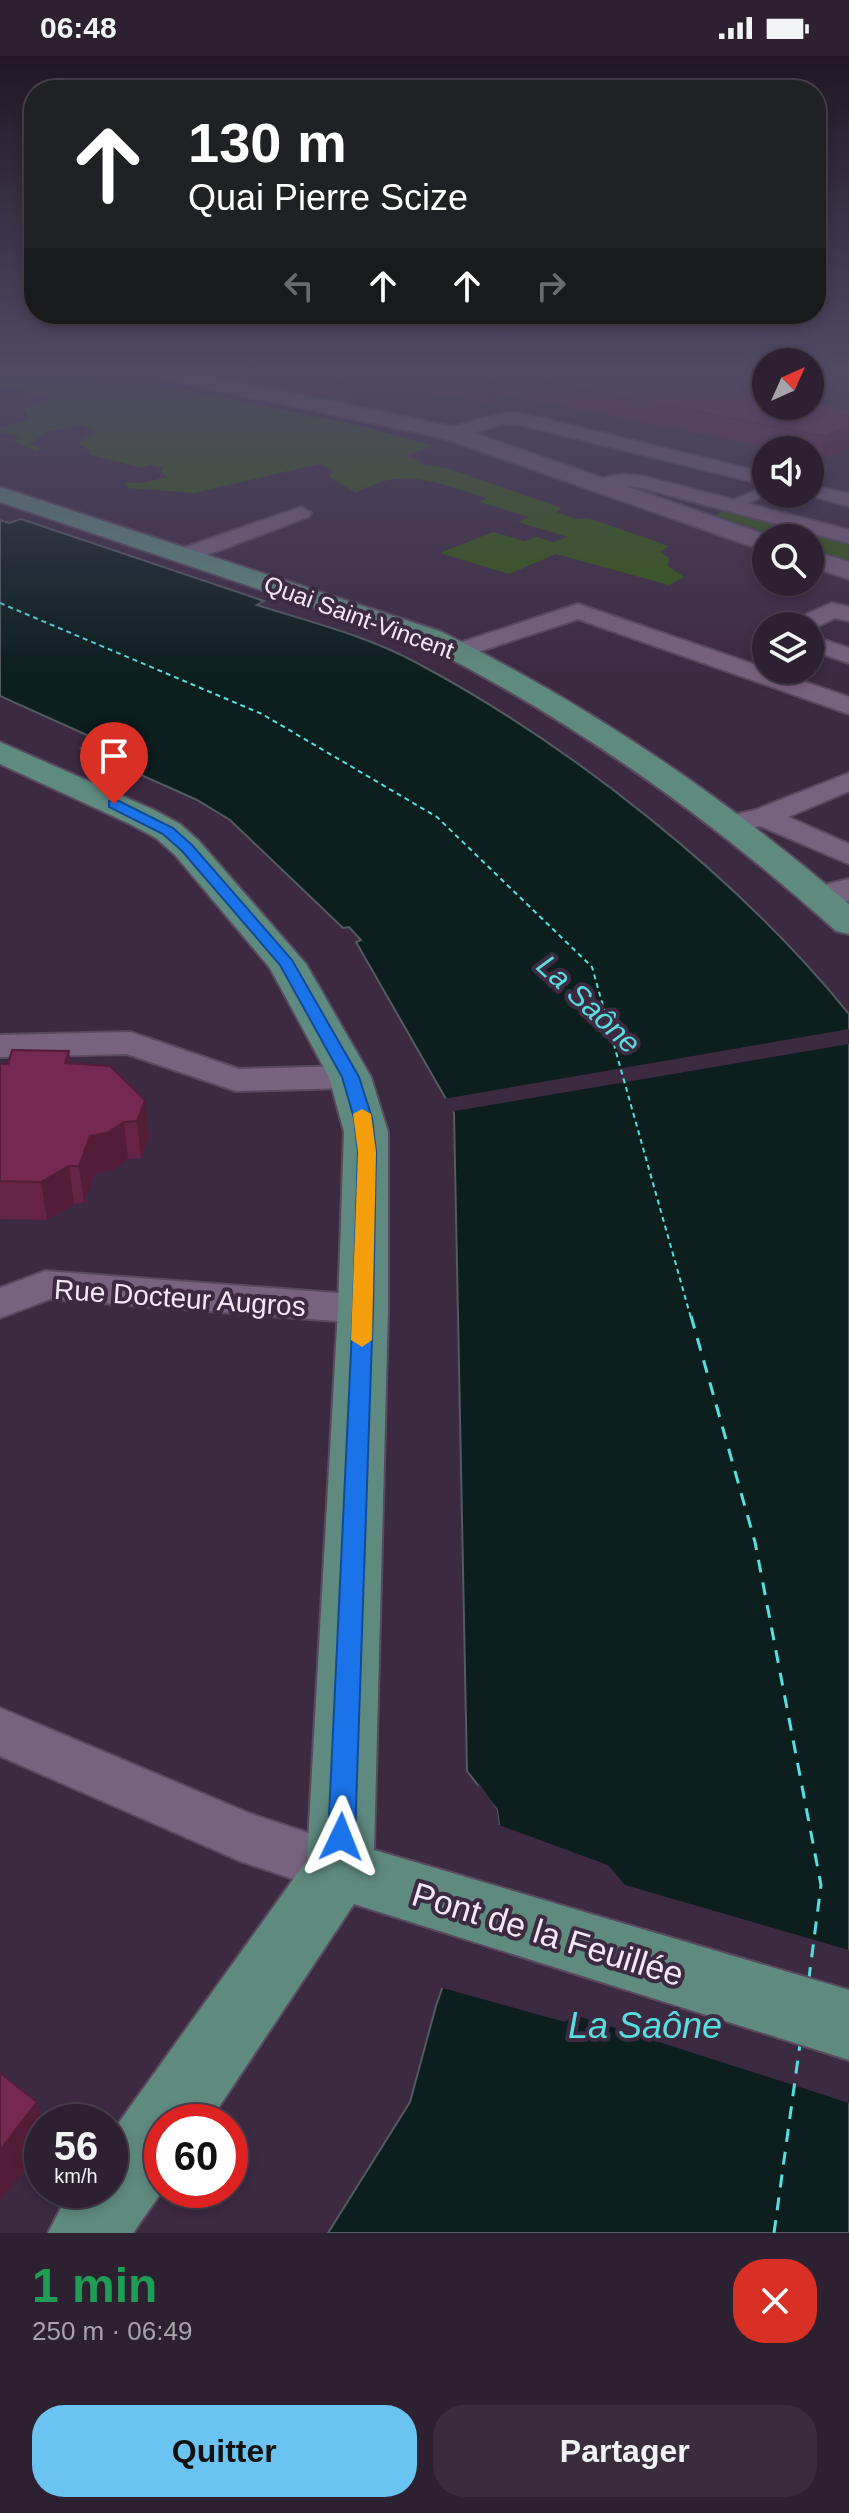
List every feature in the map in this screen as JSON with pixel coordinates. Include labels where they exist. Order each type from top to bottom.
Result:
[{"type":"main road","name":"Quai Saint-Vincent","points":[[0,494],[432,638],[459,651],[594,727],[746,820],[835,894],[849,923]]},
{"type":"main road","points":[[0,752],[142,817],[168,831],[187,848],[287,964],[357,1097],[367,1152],[340,1869],[177,2104]]},
{"type":"main road","name":"Pont de la Feuillée","points":[[340,1869],[447,1905],[849,2025]]},
{"type":"main road","points":[[87,2233],[144,2151]]},
{"type":"street","points":[[570,474],[752,538]]},
{"type":"street","points":[[600,484],[633,480],[849,537]]},
{"type":"street","points":[[824,494],[849,500]]},
{"type":"street","points":[[730,505],[752,496]]},
{"type":"street","points":[[183,556],[301,513]]},
{"type":"street","points":[[824,563],[849,571]]},
{"type":"street","points":[[459,651],[578,611],[849,706]]},
{"type":"street","points":[[824,647],[849,656]]},
{"type":"street","points":[[746,820],[849,781]]},
{"type":"street","name":"Quai Saint-Vincent","points":[[746,820],[849,855]]},
{"type":"street","points":[[0,1046],[130,1043],[236,1080],[357,1097]]},
{"type":"street","name":"Rue Docteur Augros","points":[[0,1304],[45,1285],[363,1309]]},
{"type":"street","points":[[0,1731],[240,1836],[340,1869]]},
{"type":"green space","points":[[163,474],[278,474],[194,493],[128,488],[124,482],[141,483],[168,477]]},
{"type":"green space","points":[[331,474],[463,474],[562,508],[556,512],[576,519],[588,518],[669,546],[660,552],[669,558],[668,566],[684,577],[669,585],[556,554],[509,574],[440,553],[493,532],[525,541],[536,537],[553,542],[568,537],[518,522],[529,517],[479,502],[487,498],[436,483],[390,480],[356,493],[329,477]]},
{"type":"green space","points":[[726,510],[778,524],[752,524],[752,528],[715,515]]},
{"type":"green space","points":[[824,536],[849,543],[849,561],[824,552]]},
{"type":"water","name":"La Saône","points":[[21,519],[264,601],[257,605],[379,645],[475,696],[593,774],[705,865],[757,914],[849,1014],[849,2233],[328,2233],[410,2102],[436,2006],[499,1825],[497,1810],[467,1771],[454,1113],[356,942],[361,940],[349,927],[343,928],[230,820],[197,800],[81,748],[98,740],[0,696],[0,520],[9,523]]},
{"type":"pier","points":[[849,1029],[849,1044],[449,1112],[443,1099]]},
{"type":"pier","points":[[479,1783],[497,1810],[499,1825],[608,1865],[625,1885],[849,1950],[849,2103],[575,2015],[565,2022],[439,1987],[495,1825],[493,1811],[478,1788]]},
{"type":"building","points":[[12,1050],[69,1051],[65,1063],[110,1066],[145,1100],[137,1121],[124,1122],[107,1133],[90,1136],[79,1166],[69,1166],[41,1182],[0,1181],[0,1064],[8,1064]]},
{"type":"building","points":[[0,2073],[37,2102],[24,2104],[24,2119],[0,2150]]},
{"type":"ferry route","points":[[0,603],[262,714],[437,817],[592,967],[691,1318]]},
{"type":"ferry route","points":[[691,1316],[755,1542],[821,1885],[809,1978]]},
{"type":"ferry route","points":[[774,2233],[800,2044]]},
{"type":"slow traffic","points":[[362,1114],[367,1152],[362,1340]]},
{"type":"route","points":[[114,804],[168,831],[187,848],[287,964],[328,1031],[350,1077],[363,1118],[367,1152],[363,1309],[341,1837]]}]
